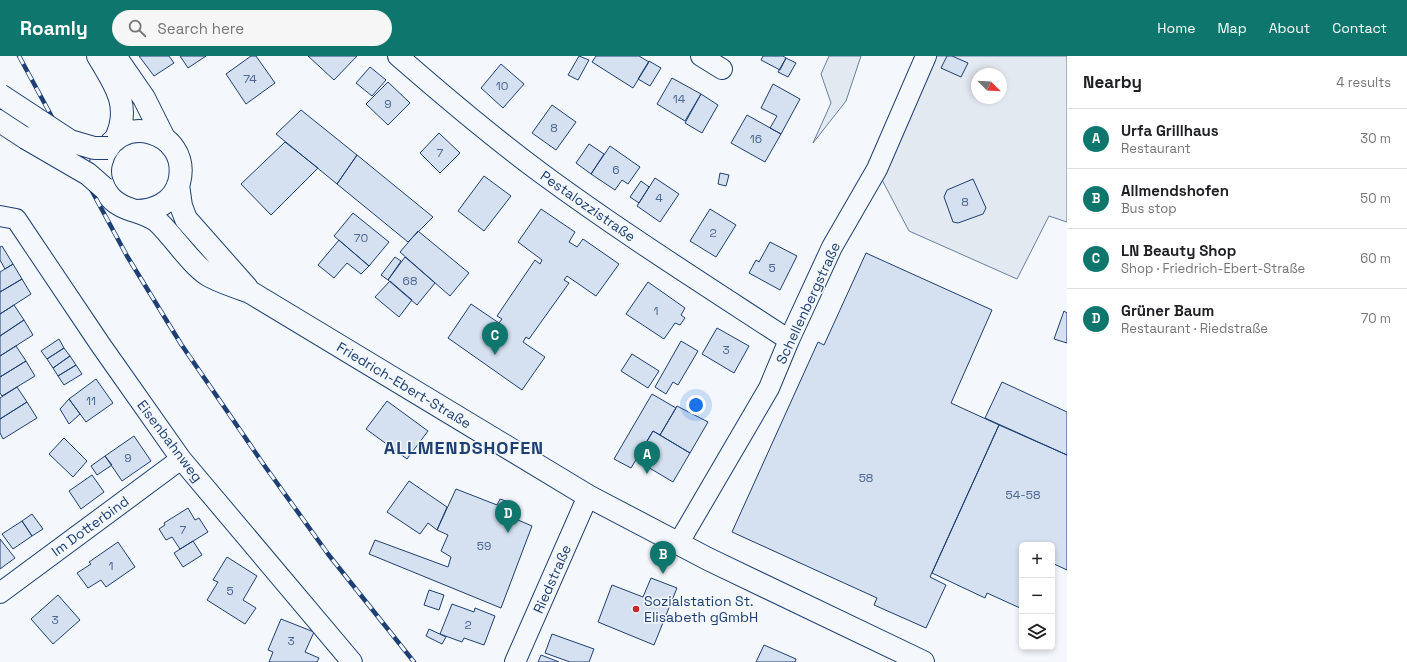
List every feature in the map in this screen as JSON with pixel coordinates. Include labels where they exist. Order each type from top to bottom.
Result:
[{"type":"main road","name":"Friedrich-Ebert-Straße","points":[[98,56],[112,79],[122,103],[121,128],[111,144],[100,167],[104,188],[117,204],[126,209],[142,211],[157,221],[207,274],[250,292],[588,496],[678,544],[922,662]]},
{"type":"main road","name":"Friedrich-Ebert-Straße","points":[[115,56],[144,98],[164,138],[172,145],[177,154],[180,175],[178,185],[181,206],[186,219],[250,292]]},
{"type":"main road","points":[[0,95],[70,141],[94,148],[111,144],[124,134],[144,131],[164,138]]},
{"type":"main road","points":[[0,121],[88,174],[104,188]]},
{"type":"main road","points":[[142,211],[157,208],[166,202],[173,195],[178,185]]},
{"type":"street","name":"Pestalozzistraße","points":[[398,56],[454,105],[541,173],[658,255],[789,340]]},
{"type":"street","points":[[701,56],[722,69]]},
{"type":"street","name":"Schellenbergstraße","points":[[678,544],[770,388],[789,340],[832,247],[877,169],[926,56]]},
{"type":"street","name":"Eisenbahnweg","points":[[0,216],[16,219],[100,344],[181,459],[352,662]]},
{"type":"street","name":"Im Dotterbind","points":[[0,593],[181,459]]},
{"type":"street","name":"Riedstraße","points":[[515,662],[588,496]]},
{"type":"shaded area","points":[[829,56],[861,56],[846,101],[813,143],[831,103],[821,74]]},
{"type":"shaded area","points":[[932,56],[1067,56],[1067,222],[1049,216],[1017,279],[909,231],[880,176]]},
{"type":"building","points":[[139,56],[169,56],[174,63],[154,76]]},
{"type":"building","points":[[180,56],[206,56],[188,68]]},
{"type":"building","points":[[251,56],[256,56],[275,83],[246,104],[226,74]]},
{"type":"building","points":[[308,56],[357,56],[334,80]]},
{"type":"building","points":[[579,56],[589,60],[578,80],[568,75]]},
{"type":"building","points":[[596,56],[639,56],[649,62],[633,88],[592,62]]},
{"type":"building","points":[[763,56],[783,56],[786,58],[780,70],[761,60]]},
{"type":"building","points":[[947,56],[952,56],[968,63],[961,77],[941,68]]},
{"type":"building","points":[[786,58],[796,63],[788,77],[778,72]]},
{"type":"building","points":[[649,61],[661,68],[650,86],[638,79]]},
{"type":"building","points":[[501,64],[524,84],[503,108],[481,88]]},
{"type":"building","points":[[370,67],[386,80],[372,96],[356,83]]},
{"type":"building","points":[[672,78],[701,94],[685,121],[657,104]]},
{"type":"building","points":[[388,82],[410,103],[388,125],[366,104]]},
{"type":"building","points":[[773,84],[800,99],[781,134],[770,128],[777,116],[761,108]]},
{"type":"building","points":[[701,94],[718,105],[702,133],[685,123]]},
{"type":"building","points":[[552,105],[576,122],[556,150],[532,133]]},
{"type":"building","points":[[301,110],[357,155],[337,184],[276,134]]},
{"type":"building","points":[[747,115],[781,134],[765,162],[731,143]]},
{"type":"building","points":[[439,133],[460,153],[440,173],[420,153]]},
{"type":"building","points":[[285,142],[318,168],[271,215],[241,184]]},
{"type":"building","points":[[589,144],[604,154],[591,174],[576,163]]},
{"type":"building","points":[[610,146],[640,167],[628,184],[622,180],[615,190],[591,174]]},
{"type":"building","points":[[357,155],[433,217],[408,242],[337,184]]},
{"type":"building","points":[[720,173],[729,175],[726,186],[718,184]]},
{"type":"building","points":[[484,176],[511,196],[484,231],[458,211]]},
{"type":"building","points":[[655,178],[679,194],[660,222],[637,206]]},
{"type":"building","points":[[973,179],[986,208],[983,214],[958,223],[953,222],[944,197],[947,190]]},
{"type":"building","points":[[641,181],[649,187],[639,203],[630,197]]},
{"type":"building","points":[[541,209],[575,232],[569,242],[577,247],[583,239],[619,264],[596,296],[567,276],[564,280],[569,283],[529,339],[526,337],[523,342],[545,357],[522,390],[448,338],[471,304],[499,323],[502,319],[497,316],[535,260],[540,264],[542,260],[518,242]]},
{"type":"building","points":[[710,209],[736,225],[716,257],[690,241]]},
{"type":"building","points":[[353,213],[389,242],[369,266],[334,236]]},
{"type":"building","points":[[418,231],[469,273],[450,296],[400,252]]},
{"type":"building","points":[[339,240],[369,266],[361,274],[347,263],[334,278],[318,265]]},
{"type":"building","points":[[770,242],[797,256],[780,290],[749,273],[756,260],[759,262]]},
{"type":"building","points":[[2,246],[13,264],[5,269],[0,260],[0,247]]},
{"type":"building","points":[[866,253],[992,310],[951,403],[999,425],[930,577],[946,585],[926,628],[874,605],[877,598],[732,532],[818,342],[824,345]]},
{"type":"building","points":[[395,257],[401,261],[388,280],[381,275]]},
{"type":"building","points":[[405,257],[435,283],[417,305],[388,280]]},
{"type":"building","points":[[13,264],[22,279],[0,292],[0,272]]},
{"type":"building","points":[[22,279],[31,294],[0,314],[0,292]]},
{"type":"building","points":[[390,281],[412,300],[399,317],[375,297]]},
{"type":"building","points":[[648,282],[685,308],[681,315],[685,318],[680,325],[675,323],[664,339],[626,314]]},
{"type":"building","points":[[14,305],[24,320],[0,336],[0,314]]},
{"type":"building","points":[[1064,311],[1067,313],[1067,343],[1054,339]]},
{"type":"building","points":[[24,320],[33,335],[0,356],[0,336]]},
{"type":"building","points":[[717,328],[749,346],[734,373],[702,354]]},
{"type":"building","points":[[59,339],[64,348],[47,359],[41,351]]},
{"type":"building","points":[[681,341],[698,351],[678,385],[673,382],[666,394],[655,387]]},
{"type":"building","points":[[16,346],[26,361],[0,377],[0,356]]},
{"type":"building","points":[[64,348],[70,356],[53,368],[47,359]]},
{"type":"building","points":[[632,354],[659,371],[648,388],[621,371]]},
{"type":"building","points":[[70,356],[76,365],[58,376],[53,368]]},
{"type":"building","points":[[26,361],[35,376],[2,396],[0,393],[0,377]]},
{"type":"building","points":[[76,365],[82,374],[64,385],[58,376]]},
{"type":"building","points":[[96,379],[113,403],[86,422],[69,399]]},
{"type":"building","points":[[1002,382],[1067,412],[1067,455],[985,418]]},
{"type":"building","points":[[17,387],[27,402],[0,419],[0,398]]},
{"type":"building","points":[[652,394],[676,408],[660,435],[653,431],[631,468],[614,459]]},
{"type":"building","points":[[69,399],[80,414],[69,424],[60,409]]},
{"type":"building","points":[[387,401],[428,431],[407,459],[366,429]]},
{"type":"building","points":[[27,402],[37,418],[3,439],[0,433],[0,419]]},
{"type":"building","points":[[677,406],[708,422],[690,453],[660,435]]},
{"type":"building","points":[[999,425],[1067,455],[1067,570],[1055,564],[1055,542],[1019,542],[1019,608],[987,593],[985,598],[932,573]]},
{"type":"building","points":[[653,431],[690,453],[673,482],[636,460]]},
{"type":"building","points":[[134,436],[151,461],[122,481],[105,456]]},
{"type":"building","points":[[64,438],[87,461],[73,477],[49,454]]},
{"type":"building","points":[[105,456],[112,465],[97,475],[91,466]]},
{"type":"building","points":[[92,475],[104,492],[81,509],[69,491]]},
{"type":"building","points":[[409,481],[447,507],[437,530],[428,523],[420,534],[387,512]]},
{"type":"building","points":[[456,489],[497,505],[500,499],[512,503],[511,517],[532,526],[501,608],[369,554],[375,540],[448,567],[451,557],[441,551],[448,535],[437,530]]},
{"type":"building","points":[[188,508],[195,520],[199,518],[208,532],[180,549],[172,537],[166,540],[159,529],[165,525],[164,523]]},
{"type":"building","points":[[32,514],[43,529],[32,536],[22,521]]},
{"type":"building","points":[[22,521],[32,536],[13,549],[2,534]]},
{"type":"building","points":[[0,539],[15,558],[0,569]]},
{"type":"building","points":[[193,541],[202,555],[183,567],[174,553]]},
{"type":"building","points":[[118,542],[135,567],[106,587],[101,580],[88,588],[77,573],[91,564],[89,562]]},
{"type":"building","points":[[227,557],[257,576],[243,600],[256,608],[245,624],[207,600],[218,582],[213,580]]},
{"type":"building","name":"Sozialstation St. Elisabeth gGmbH","points":[[651,578],[677,588],[654,645],[598,622],[612,585],[643,597]]},
{"type":"building","points":[[429,590],[444,595],[439,610],[424,605]]},
{"type":"building","points":[[58,595],[80,620],[53,644],[31,619]]},
{"type":"building","points":[[452,604],[474,612],[475,608],[495,616],[484,645],[464,638],[462,642],[440,634]]},
{"type":"building","points":[[281,619],[314,632],[305,652],[319,658],[317,662],[269,662],[273,652],[268,650]]},
{"type":"building","points":[[429,629],[446,637],[442,644],[426,636]]},
{"type":"building","points":[[552,634],[594,649],[589,662],[570,662],[545,653]]},
{"type":"building","points":[[764,645],[796,659],[795,662],[756,662]]},
{"type":"building","points":[[541,655],[559,662],[538,662]]},
{"type":"railway","points":[[19,56],[127,256],[181,344],[264,465],[328,554],[414,662]]},
{"type":"place","name":"LN Beauty Shop","points":[[495,355]]},
{"type":"place","name":"Urfa Grillhaus","points":[[647,474]]},
{"type":"place","name":"Grüner Baum","points":[[508,533]]},
{"type":"place","name":"Allmendshofen","points":[[663,574]]},
{"type":"place","name":"Sozialstation St. Elisabeth gGmbH","points":[[636,609]]},
{"type":"district","name":"ALLMENDSHOFEN","points":[[464,448]]}]
